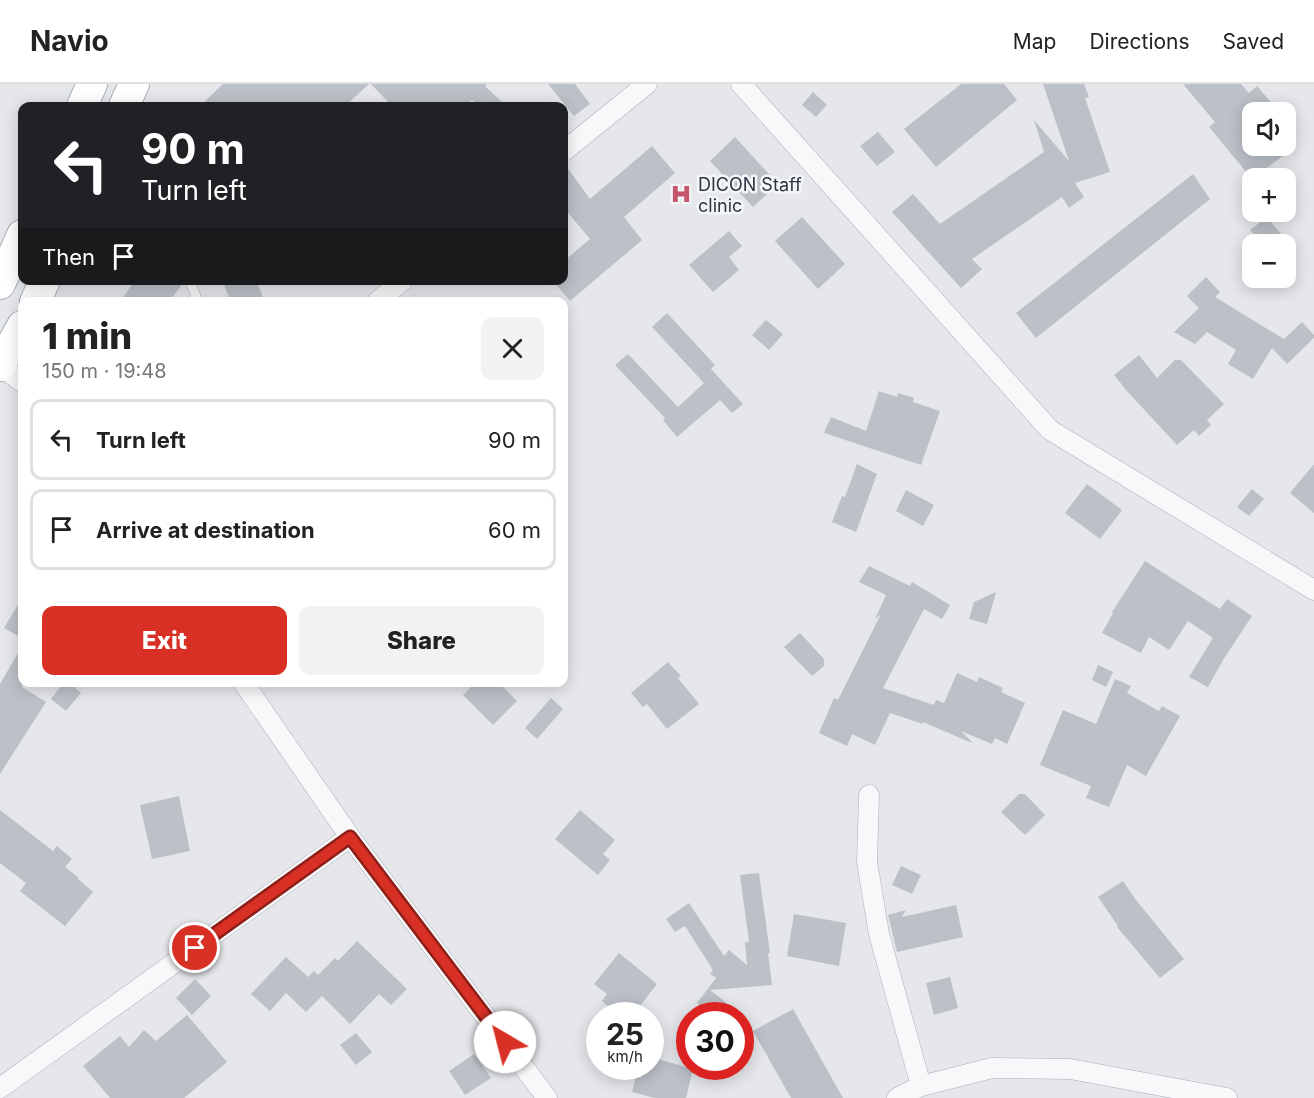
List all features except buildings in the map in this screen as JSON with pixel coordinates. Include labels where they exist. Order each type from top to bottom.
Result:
[{"type":"main road","points":[[84,102],[92,84]]},
{"type":"main road","points":[[126,102],[134,84]]},
{"type":"main road","points":[[0,284],[18,245]]},
{"type":"main road","points":[[0,366],[18,333]]},
{"type":"street","points":[[568,148],[647,84]]},
{"type":"street","points":[[741,84],[1050,430],[1314,590]]},
{"type":"street","points":[[383,297],[397,285]]},
{"type":"street","points":[[0,366],[18,379]]},
{"type":"street","points":[[246,687],[350,837],[547,1098]]},
{"type":"street","points":[[869,795],[867,862],[879,934],[921,1086]]},
{"type":"street","points":[[0,1088],[350,837]]},
{"type":"street","points":[[897,1098],[921,1086],[992,1068],[1070,1069],[1227,1098]]},
{"type":"place","name":"DICON Staff clinic","points":[[681,194]]},
{"type":"route","points":[[195,948],[350,837],[505,1042]]}]
